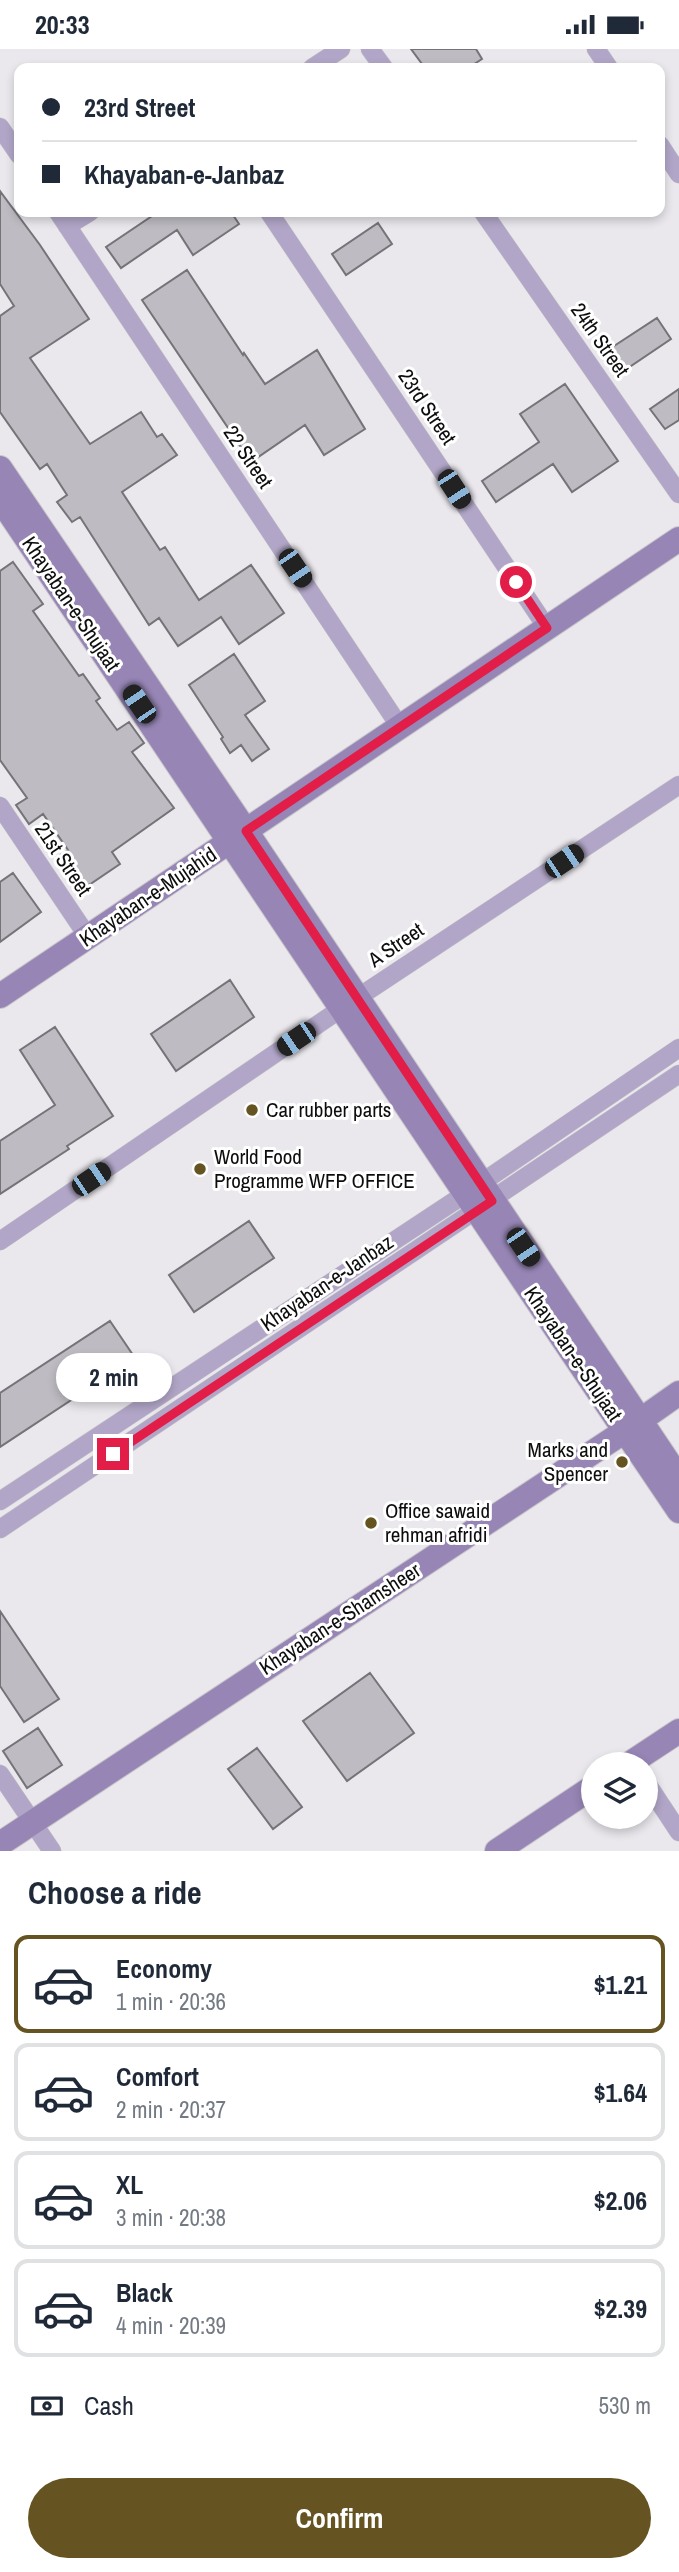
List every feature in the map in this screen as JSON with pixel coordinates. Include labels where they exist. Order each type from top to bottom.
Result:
[{"type":"main road","name":"Khayaban-e-Shujaat","points":[[0,468],[239,836],[632,1426],[679,1511]]},
{"type":"main road","name":"Khayaban-e-Shujaat","points":[[0,499],[239,836]]},
{"type":"main road","name":"Khayaban-e-Mujahid","points":[[0,996],[679,539]]},
{"type":"main road","name":"Khayaban-e-Shamsheer","points":[[0,1843],[679,1393]]},
{"type":"main road","name":"Khayaban-e-Shujaat","points":[[632,1426],[679,1478]]},
{"type":"main road","points":[[654,1752],[679,1731]]},
{"type":"main road","points":[[497,1851],[581,1795]]},
{"type":"street","points":[[320,63],[341,49]]},
{"type":"street","points":[[0,127],[11,154]]},
{"type":"street","points":[[665,153],[679,174]]},
{"type":"street","name":"23rd Street","points":[[272,217],[547,628]]},
{"type":"street","name":"24th Street","points":[[486,217],[679,494]]},
{"type":"street","name":"22 Street","points":[[63,219],[401,727]]},
{"type":"street","name":"A Street","points":[[0,1241],[350,1003],[679,785]]},
{"type":"street","name":"21st Street","points":[[0,806],[88,937]]},
{"type":"street","name":"Khayaban-e-Janbaz","points":[[0,1529],[479,1197],[679,1048]]},
{"type":"street","name":"Khayaban-e-Janbaz","points":[[0,1501],[479,1197],[679,1074]]},
{"type":"street","points":[[0,1774],[51,1851]]},
{"type":"street","points":[[658,1801],[679,1832]]},
{"type":"building","points":[[411,49],[476,49],[482,59],[476,63],[421,63]]},
{"type":"building","points":[[0,191],[14,210],[14,217],[19,217],[40,245],[89,319],[30,358],[90,444],[141,412],[157,437],[162,434],[177,455],[122,492],[160,550],[165,547],[199,600],[251,565],[284,613],[239,644],[221,617],[178,646],[159,618],[149,625],[80,517],[72,522],[57,502],[67,495],[47,464],[40,469],[0,412],[0,316],[14,306],[0,284]]},
{"type":"building","points":[[151,217],[234,217],[239,224],[193,255],[177,230],[121,268],[106,247]]},
{"type":"building","points":[[378,223],[392,244],[346,275],[332,254]]},
{"type":"building","points":[[187,270],[265,384],[317,350],[365,429],[324,455],[305,425],[251,462],[142,300]]},
{"type":"building","points":[[657,318],[671,339],[625,370],[611,348]]},
{"type":"building","points":[[565,384],[618,461],[572,492],[553,464],[496,502],[482,481],[539,442],[520,414]]},
{"type":"building","points":[[679,389],[679,420],[665,429],[650,409]]},
{"type":"building","points":[[13,562],[43,604],[33,611],[79,676],[83,674],[100,698],[96,701],[117,730],[129,722],[144,743],[132,752],[174,808],[112,852],[120,864],[80,891],[57,857],[68,850],[43,814],[29,824],[16,805],[27,798],[0,760],[0,571]]},
{"type":"building","points":[[234,654],[265,701],[245,715],[269,749],[252,761],[241,745],[230,753],[221,739],[223,737],[189,685]]},
{"type":"building","points":[[13,873],[41,912],[0,942],[0,882]]},
{"type":"building","points":[[230,980],[254,1017],[176,1071],[151,1034]]},
{"type":"building","points":[[55,1027],[113,1116],[67,1146],[69,1149],[0,1194],[0,1141],[55,1105],[20,1050]]},
{"type":"building","points":[[249,1221],[274,1258],[194,1312],[169,1275]]},
{"type":"building","points":[[110,1321],[135,1358],[0,1447],[0,1393]]},
{"type":"building","points":[[0,1611],[59,1699],[24,1722],[0,1686]]},
{"type":"building","points":[[370,1673],[414,1733],[347,1781],[303,1721]]},
{"type":"building","points":[[38,1728],[62,1765],[27,1788],[3,1751]]},
{"type":"building","points":[[257,1748],[302,1807],[273,1829],[228,1769]]},
{"type":"place","name":"Car rubber parts","points":[[252,1110]]},
{"type":"place","name":"World Food Programme WFP OFFICE","points":[[200,1169]]},
{"type":"place","name":"Marks and Spencer","points":[[622,1462]]},
{"type":"place","name":"Office sawaid rehman afridi","points":[[371,1523]]},
{"type":"route","points":[[113,1454],[492,1201],[246,831],[547,628],[516,582]]}]
